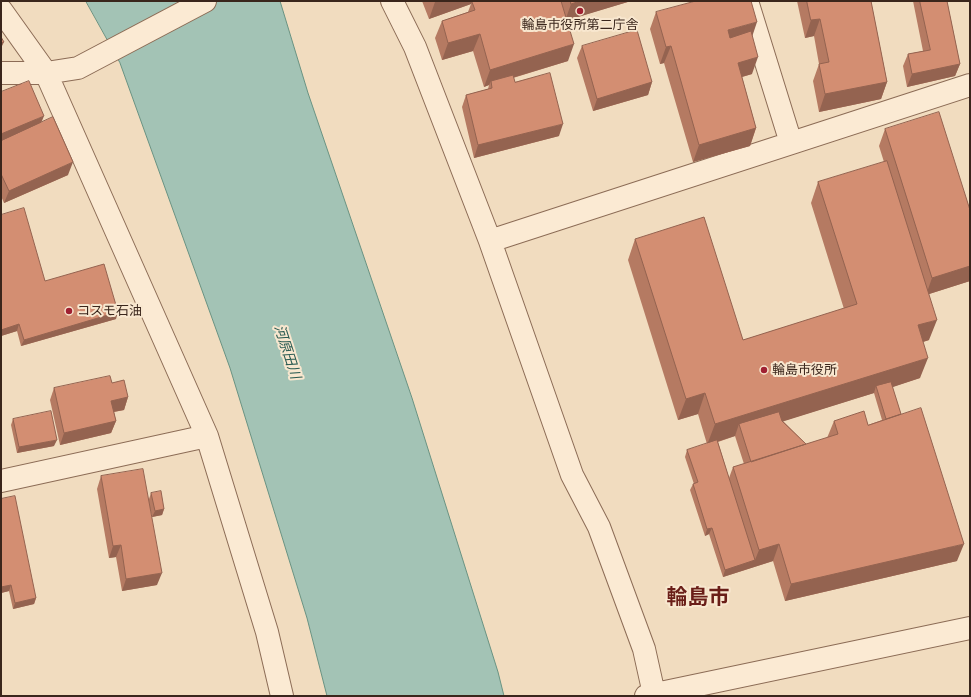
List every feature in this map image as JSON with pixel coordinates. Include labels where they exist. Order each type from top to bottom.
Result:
[{"type":"street","points":[[1,73],[46,74],[78,68],[205,1]]},
{"type":"street","points":[[392,1],[415,47],[490,241],[572,475],[599,527],[644,649],[650,695],[970,628]]},
{"type":"street","points":[[747,1],[791,144]]},
{"type":"street","points":[[1,10],[46,74],[207,436],[267,632],[282,696]]},
{"type":"street","points":[[490,241],[970,85]]},
{"type":"street","points":[[1,481],[207,436]]},
{"type":"water","name":"河原田川","points":[[86,1],[280,1],[308,93],[412,398],[498,672],[504,696],[327,696],[307,618],[230,368],[120,63]]},
{"type":"building","points":[[561,1],[574,44],[490,70],[480,34],[448,43],[442,21],[475,10],[472,2]]},
{"type":"building","points":[[571,1],[580,1],[571,4]]},
{"type":"building","points":[[696,1],[751,1],[757,22],[728,30],[730,38],[751,31],[758,57],[738,63],[756,128],[699,145],[671,46],[666,47],[656,12]]},
{"type":"building","points":[[807,1],[871,1],[887,82],[825,94],[819,64],[829,62],[820,19],[811,20]]},
{"type":"building","points":[[920,1],[947,1],[960,64],[912,74],[908,54],[930,50]]},
{"type":"building","points":[[637,30],[652,82],[597,99],[582,46]]},
{"type":"building","points":[[550,73],[563,124],[478,145],[466,95],[492,88],[491,81],[513,75],[515,82]]},
{"type":"building","points":[[29,81],[44,116],[1,134],[1,92]]},
{"type":"building","points":[[939,112],[970,210],[970,266],[932,278],[885,129]]},
{"type":"building","points":[[53,117],[73,162],[9,191],[1,174],[1,141]]},
{"type":"building","points":[[887,161],[937,320],[918,325],[928,358],[715,424],[705,393],[686,399],[635,239],[704,217],[743,340],[857,304],[818,182]]},
{"type":"building","points":[[24,208],[45,281],[104,264],[118,312],[24,340],[19,324],[1,330],[1,215]]},
{"type":"building","points":[[110,376],[112,383],[124,380],[128,397],[111,401],[116,421],[64,433],[54,388]]},
{"type":"building","points":[[891,382],[901,414],[886,419],[876,386]]},
{"type":"building","points":[[921,408],[964,544],[791,584],[779,544],[759,550],[733,467],[838,434],[834,421],[864,411],[868,425]]},
{"type":"building","points":[[51,411],[57,440],[19,447],[13,419]]},
{"type":"building","points":[[779,412],[782,421],[806,444],[751,462],[739,424]]},
{"type":"building","points":[[717,440],[755,560],[725,570],[712,528],[707,529],[693,484],[698,482],[687,450]]},
{"type":"building","points":[[143,469],[162,573],[126,579],[121,545],[113,546],[101,476]]},
{"type":"building","points":[[161,491],[164,509],[155,511],[151,493]]},
{"type":"building","points":[[15,496],[36,598],[15,603],[11,585],[1,587],[1,499]]},
{"type":"place","name":"輪島市役所第二庁舎","points":[[580,11]]},
{"type":"place","name":"コスモ石油","points":[[69,311]]},
{"type":"place","name":"輪島市役所","points":[[764,370]]},
{"type":"district","name":"輪島市","points":[[698,598]]}]
